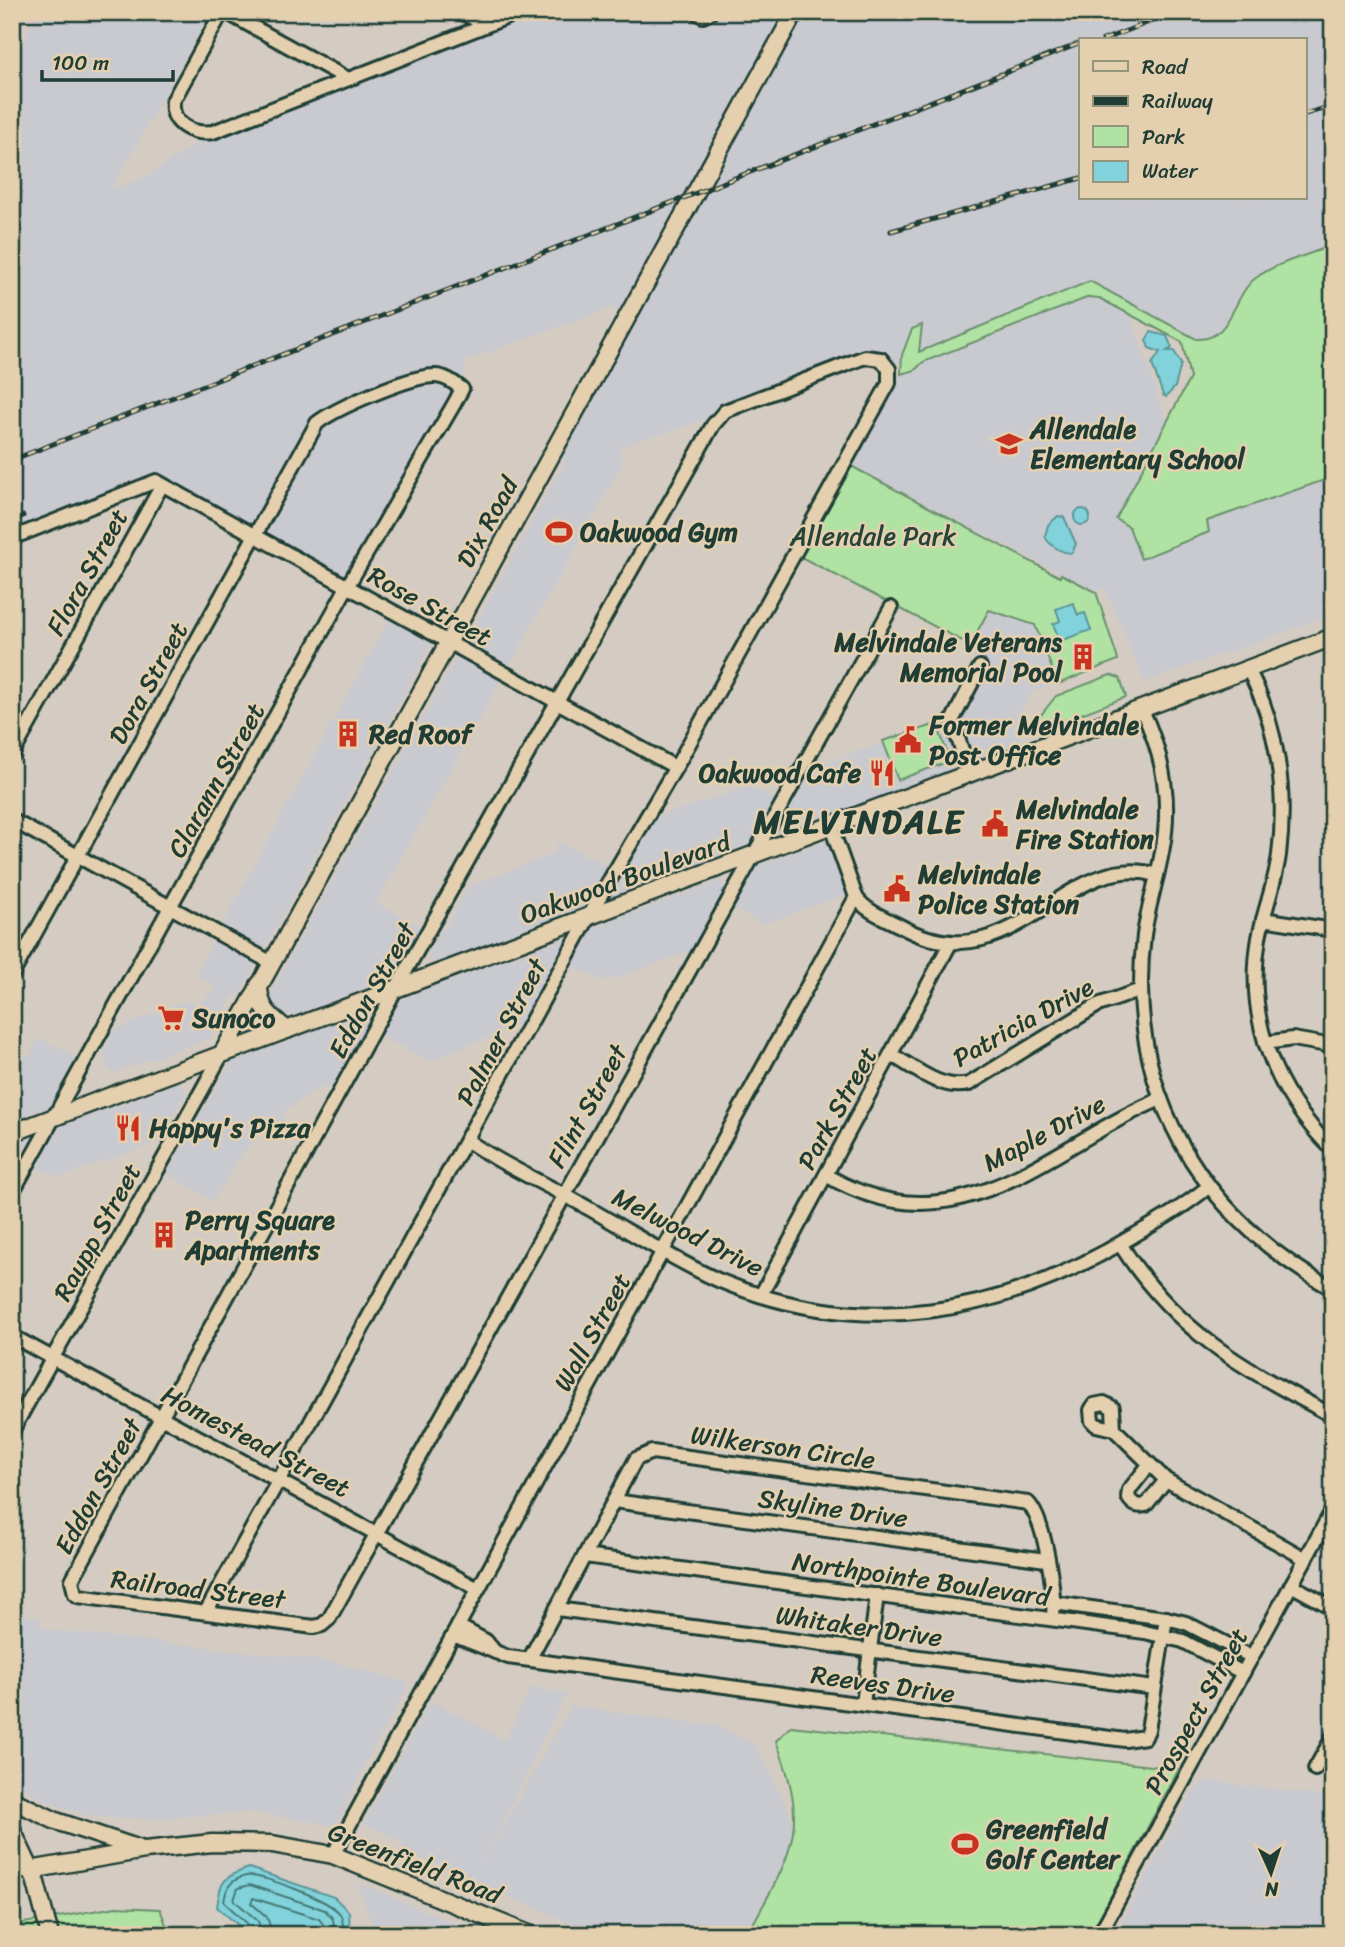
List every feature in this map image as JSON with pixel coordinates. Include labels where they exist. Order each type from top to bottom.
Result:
[{"type":"main road","name":"Dix Road","points":[[222,1054],[795,12]]},
{"type":"main road","name":"Oakwood Boulevard","points":[[12,1133],[1333,638]]},
{"type":"main road","points":[[259,984],[259,1000],[265,1012],[287,1030]]},
{"type":"main road","points":[[12,1800],[74,1828],[145,1850]]},
{"type":"main road","points":[[12,1830],[37,1886],[50,1935]]},
{"type":"main road","name":"Greenfield Road","points":[[30,1870],[145,1850],[242,1842],[282,1845],[333,1855],[531,1935]]},
{"type":"street","points":[[348,79],[224,12],[173,101],[176,118],[192,131],[213,132],[520,12]]},
{"type":"street","points":[[461,12],[486,25]]},
{"type":"street","points":[[696,12],[703,16],[711,12]]},
{"type":"street","name":"Eddon Street","points":[[71,1589],[72,1580],[398,988],[719,415],[865,357],[875,357],[885,363]]},
{"type":"street","name":"Palmer Street","points":[[206,1612],[468,1141],[575,941],[592,917],[602,892],[890,383],[890,373],[885,363]]},
{"type":"street","name":"Dora Street","points":[[12,975],[317,423],[327,415],[412,380],[433,376],[446,378],[462,388]]},
{"type":"street","name":"Clarann Street","points":[[12,1194],[347,587],[462,388]]},
{"type":"street","points":[[13,537],[148,483],[156,481],[162,485]]},
{"type":"street","name":"Rose Street","points":[[162,485],[675,767]]},
{"type":"street","name":"Flora Street","points":[[12,755],[162,485]]},
{"type":"street","name":"Flint Street","points":[[322,1625],[329,1619],[736,882],[754,856],[891,608]]},
{"type":"street","points":[[970,773],[952,721],[980,667]]},
{"type":"street","points":[[1248,669],[1272,727],[1281,793],[1279,855],[1257,951],[1255,984],[1265,1043],[1289,1099],[1300,1116],[1333,1150]]},
{"type":"street","points":[[1141,708],[1157,747],[1165,789],[1165,830],[1144,933],[1141,990],[1146,1047],[1161,1099],[1181,1143],[1208,1187],[1262,1242],[1333,1289]]},
{"type":"street","points":[[12,820],[272,963]]},
{"type":"street","points":[[831,827],[856,897],[864,906],[906,930],[951,942],[979,940],[1004,933],[1107,873],[1132,870],[1157,875]]},
{"type":"street","name":"Wall Street","points":[[333,1855],[856,897]]},
{"type":"street","points":[[1264,919],[1333,930]]},
{"type":"street","name":"Park Street","points":[[761,1295],[951,942]]},
{"type":"street","name":"Patricia Drive","points":[[892,1055],[944,1084],[954,1087],[969,1084],[1098,1006],[1141,990]]},
{"type":"street","points":[[1265,1043],[1293,1039],[1333,1046]]},
{"type":"street","name":"Raupp Street","points":[[12,1431],[222,1054]]},
{"type":"street","name":"Maple Drive","points":[[826,1175],[855,1191],[891,1200],[926,1202],[968,1195],[1027,1174],[1120,1119],[1161,1099]]},
{"type":"street","name":"Melwood Drive","points":[[468,1141],[662,1251],[719,1280],[805,1307],[848,1313],[894,1314],[941,1310],[988,1301],[1037,1286],[1082,1266],[1208,1187]]},
{"type":"street","points":[[1120,1244],[1151,1287],[1187,1326],[1229,1358],[1333,1416]]},
{"type":"street","name":"Homestead Street","points":[[12,1336],[280,1479],[478,1589]]},
{"type":"street","points":[[1114,1429],[1166,1480],[1306,1559]]},
{"type":"street","name":"Wilkerson Circle","points":[[530,1658],[636,1459],[652,1452],[1028,1503],[1038,1517],[1054,1603],[1053,1619]]},
{"type":"street","points":[[1149,1465],[1129,1490],[1128,1497],[1132,1503],[1138,1507],[1146,1505],[1166,1480]]},
{"type":"street","name":"Skyline Drive","points":[[614,1501],[1046,1560]]},
{"type":"street","name":"Prospect Street","points":[[1099,1935],[1333,1509]]},
{"type":"street","name":"Northpointe Boulevard","points":[[585,1556],[1162,1635],[1183,1641],[1243,1673]]},
{"type":"street","points":[[1291,1586],[1333,1608]]},
{"type":"street","name":"Railroad Street","points":[[71,1589],[78,1596],[314,1627],[322,1625]]},
{"type":"street","points":[[863,1704],[877,1595]]},
{"type":"street","name":"Northpointe Boulevard","points":[[1054,1603],[1186,1623],[1252,1657]]},
{"type":"street","name":"Whitaker Drive","points":[[557,1609],[1154,1688]]},
{"type":"street","name":"Reeves Drive","points":[[455,1630],[508,1657],[1137,1740],[1145,1737],[1148,1730],[1166,1618]]},
{"type":"street","points":[[1315,1769],[1333,1737]]},
{"type":"street","points":[[12,1873],[30,1870]]},
{"type":"shaded area","points":[[39,12],[211,12],[111,190],[149,175],[213,132],[520,12],[1333,12],[1333,245],[1256,277],[1217,335],[1194,345],[1131,317],[1167,422],[1116,519],[1129,526],[1333,320],[1333,614],[1145,682],[1104,587],[1096,592],[851,466],[901,374],[915,370],[921,363],[885,363],[875,357],[719,415],[619,447],[623,463],[376,903],[426,929],[399,975],[293,1016],[274,1012],[268,1005],[269,995],[565,462],[552,455],[628,314],[613,307],[465,361],[465,373],[350,578],[162,477],[12,538],[12,63]]},
{"type":"shaded area","points":[[990,611],[1035,626],[1058,684],[1033,691],[1018,715],[1022,743],[437,964],[429,961],[428,954],[440,930],[444,930],[468,887],[555,853],[558,841],[619,872],[652,819],[747,787],[786,802],[805,769],[960,718],[991,666],[966,653]]},
{"type":"shaded area","points":[[390,617],[432,640],[432,643],[239,995],[232,997],[210,1038],[113,1073],[106,1064],[103,1052],[114,1030],[184,1001],[198,1004],[217,987],[195,975]]},
{"type":"shaded area","points":[[826,841],[831,842],[848,894],[763,924],[732,908],[759,864]]},
{"type":"shaded area","points":[[721,880],[727,889],[692,950],[615,979],[602,980],[560,960],[524,1023],[429,1061],[370,1030],[339,1083],[315,1090],[281,1113],[285,1117],[275,1136],[262,1131],[237,1161],[213,1201],[166,1173],[231,1063],[236,1060]]},
{"type":"shaded area","points":[[39,1038],[81,1059],[57,1104],[12,1121],[12,1061],[30,1055]]},
{"type":"shaded area","points":[[177,1083],[181,1084],[186,1092],[158,1142],[60,1177],[23,1165],[12,1183],[12,1144]]},
{"type":"shaded area","points":[[12,1614],[37,1618],[43,1629],[329,1661],[410,1683],[367,1760],[336,1826],[255,1812],[148,1819],[92,1817],[46,1802],[12,1779]]},
{"type":"shaded area","points":[[531,1687],[566,1694],[482,1863],[571,1706],[719,1726],[757,1747],[796,1826],[787,1862],[747,1935],[598,1935],[403,1851],[403,1842],[363,1824],[431,1701],[505,1740]]},
{"type":"shaded area","points":[[1205,1780],[1329,1797],[1333,1793],[1333,1935],[1114,1935],[1192,1793]]},
{"type":"shaded area","points":[[357,1882],[482,1935],[373,1935],[375,1931]]},
{"type":"green space","points":[[1333,245],[1333,477],[1207,521],[1209,532],[1141,559],[1129,527],[1116,519],[1190,378],[1182,342],[1099,298],[1089,297],[923,362],[915,370],[901,374],[902,355],[912,329],[922,325],[919,352],[1090,281],[1196,339],[1208,338],[1218,333],[1225,325],[1242,294],[1257,277],[1284,263]]},
{"type":"green space","name":"Allendale Park","points":[[851,466],[1060,577],[1061,574],[1096,592],[1118,660],[1058,684],[1035,625],[989,610],[970,645],[801,557]]},
{"type":"green space","points":[[1110,675],[1120,678],[1126,697],[1039,730],[1037,720],[1056,696]]},
{"type":"green space","points":[[937,724],[950,761],[898,780],[883,741]]},
{"type":"green space","name":"Greenfield Golf Center","points":[[791,1726],[1179,1769],[1090,1935],[747,1935],[775,1884],[791,1842],[793,1798],[776,1741]]},
{"type":"green space","points":[[116,1907],[160,1909],[170,1935],[12,1935],[12,1925]]},
{"type":"water","points":[[1151,332],[1167,336],[1172,348],[1167,351],[1174,351],[1181,364],[1175,387],[1166,397],[1152,364],[1160,352],[1149,348],[1146,340]]},
{"type":"water","points":[[1082,509],[1088,511],[1088,523],[1082,525],[1076,523],[1074,517],[1076,511]]},
{"type":"water","points":[[1058,516],[1064,517],[1076,544],[1072,553],[1056,548],[1045,536],[1048,525]]},
{"type":"water","points":[[1073,603],[1078,615],[1085,613],[1091,630],[1060,641],[1053,624],[1060,621],[1056,609]]},
{"type":"water","points":[[249,1868],[334,1897],[349,1912],[350,1935],[250,1935],[217,1907],[225,1881]]},
{"type":"railway","points":[[12,29],[22,12]]},
{"type":"railway","points":[[1108,38],[1175,12]]},
{"type":"railway","points":[[12,460],[1079,44]]},
{"type":"railway","points":[[1306,114],[1333,106]]},
{"type":"railway","points":[[891,231],[1079,179]]},
{"type":"railway","points":[[12,521],[23,516]]},
{"type":"place","name":"Allendale Elementary School","points":[[1009,444]]},
{"type":"place","name":"Oakwood Gym","points":[[559,532]]},
{"type":"place","name":"Melvindale Veterans Memorial Pool","points":[[1083,657]]},
{"type":"place","name":"Red Roof","points":[[348,734]]},
{"type":"place","name":"Former Melvindale Post Office","points":[[908,740]]},
{"type":"place","name":"Oakwood Cafe","points":[[882,773]]},
{"type":"place","name":"Melvindale Fire Station","points":[[995,824]]},
{"type":"place","name":"Melvindale Police Station","points":[[897,889]]},
{"type":"place","name":"Sunoco","points":[[171,1018]]},
{"type":"place","name":"Happy's Pizza","points":[[128,1128]]},
{"type":"place","name":"Perry Square Apartments","points":[[164,1235]]},
{"type":"place","name":"Greenfield Golf Center","points":[[965,1844]]},
{"type":"district","name":"MELVINDALE","points":[[859,821]]}]
